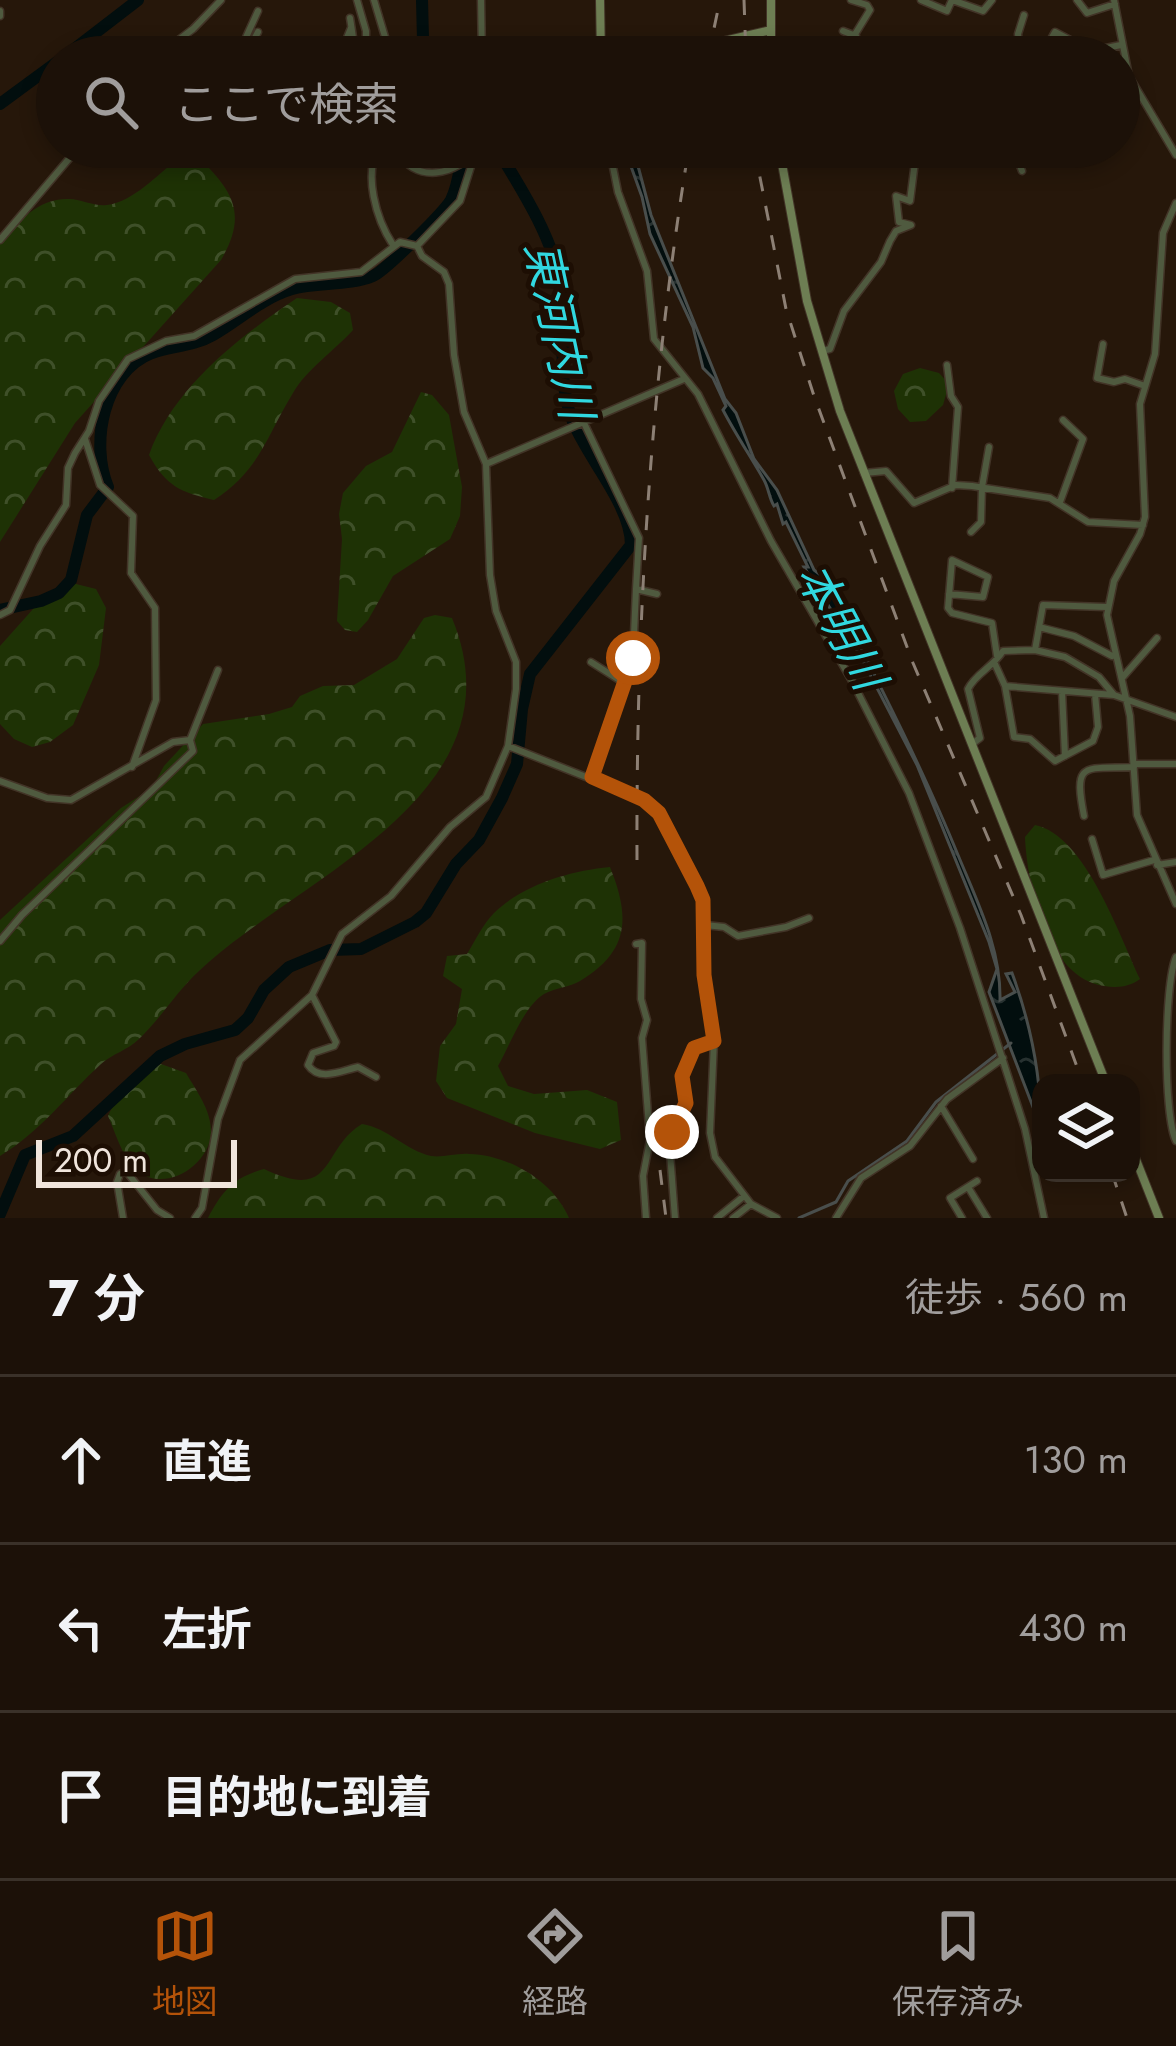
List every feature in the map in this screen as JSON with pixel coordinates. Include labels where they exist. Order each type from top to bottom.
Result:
[{"type":"street","points":[[184,36],[220,0]]},
{"type":"street","points":[[357,0],[366,36]]},
{"type":"street","points":[[374,0],[385,36]]},
{"type":"street","points":[[481,0],[482,36]]},
{"type":"street","points":[[600,0],[601,36]]},
{"type":"street","points":[[771,0],[771,36]]},
{"type":"street","points":[[851,0],[870,10],[857,36]]},
{"type":"street","points":[[921,0],[947,10],[952,0],[982,11],[992,0]]},
{"type":"street","points":[[1077,0],[1087,13],[1114,2],[1120,36]]},
{"type":"street","points":[[249,36],[258,10]]},
{"type":"street","points":[[1019,36],[1024,15]]},
{"type":"street","points":[[346,36],[351,21],[353,36]]},
{"type":"street","points":[[745,36],[771,30]]},
{"type":"street","points":[[843,31],[854,36]]},
{"type":"street","points":[[255,36],[258,32]]},
{"type":"street","points":[[1140,97],[1176,155]]},
{"type":"street","points":[[0,240],[63,168]]},
{"type":"street","points":[[195,1218],[202,1208],[218,1119],[232,1075],[250,1048],[312,995],[338,941],[391,896],[450,827],[486,796],[509,746],[516,662],[496,611],[486,464],[464,412],[449,284],[444,272],[413,246],[396,244],[385,233],[370,168]]},
{"type":"street","points":[[415,168],[440,175],[458,168]]},
{"type":"street","points":[[413,246],[460,201],[472,168]]},
{"type":"street","points":[[613,168],[647,271],[654,340],[698,394],[771,541],[909,793],[960,928],[1025,1129],[1044,1218]]},
{"type":"street","points":[[782,168],[791,229],[821,352],[864,473],[1102,1074]]},
{"type":"street","points":[[821,352],[830,349],[844,311],[881,262],[896,232],[910,225],[899,222],[896,196],[910,201],[914,168]]},
{"type":"street","points":[[1176,203],[1163,233],[1155,354],[1139,417],[1147,501],[1143,525],[1114,581],[1108,607],[1126,697],[1137,815],[1176,904]]},
{"type":"street","points":[[0,615],[10,610],[66,505],[68,468],[118,369],[139,351],[194,336],[295,279],[362,272],[396,244]]},
{"type":"street","points":[[1103,344],[1097,378],[1125,379],[1145,386]]},
{"type":"street","points":[[947,364],[951,397],[958,407],[952,488]]},
{"type":"street","points":[[486,464],[684,379]]},
{"type":"street","points":[[1060,502],[1083,439],[1063,420]]},
{"type":"street","points":[[581,424],[639,538],[633,658],[592,777]]},
{"type":"street","points":[[85,439],[100,485],[133,516],[131,573],[155,608],[157,700],[133,767]]},
{"type":"street","points":[[971,532],[981,522],[989,447]]},
{"type":"street","points":[[864,473],[886,471],[914,503],[952,488],[982,487],[1060,502],[1088,522],[1143,525]]},
{"type":"street","points":[[950,594],[983,597],[988,577],[952,560],[950,594],[952,613],[992,623],[1014,737],[1030,740],[1055,760],[1065,756],[1096,736],[1095,694]]},
{"type":"street","points":[[636,589],[657,594]]},
{"type":"street","points":[[1035,650],[1043,605],[1108,607]]},
{"type":"street","points":[[1039,627],[1074,636],[1115,657]]},
{"type":"street","points":[[1122,678],[1157,638]]},
{"type":"street","points":[[972,744],[980,738],[980,728],[968,688],[1003,652],[1035,650],[1065,658],[1099,677],[1114,695]]},
{"type":"street","points":[[591,662],[625,683]]},
{"type":"street","points":[[0,941],[194,751],[190,740],[218,670]]},
{"type":"street","points":[[1005,686],[1126,697],[1176,717]]},
{"type":"street","points":[[1062,691],[1065,756]]},
{"type":"street","points":[[0,781],[47,798],[71,800],[173,742],[190,740]]},
{"type":"street","points":[[509,746],[644,800],[667,823],[703,900],[704,975],[714,1041],[712,1147],[751,1204],[777,1218]]},
{"type":"street","points":[[1084,817],[1078,785],[1088,769],[1176,764]]},
{"type":"street","points":[[1092,838],[1103,875],[1176,862]]},
{"type":"street","points":[[705,925],[724,927],[738,936],[809,918]]},
{"type":"street","points":[[636,944],[642,943],[640,999],[647,1020],[642,1038],[650,1140],[643,1176],[646,1218]]},
{"type":"street","points":[[1176,957],[1167,1088],[1176,1141]]},
{"type":"street","points":[[312,995],[336,1042],[313,1052],[308,1065],[313,1072],[322,1075],[358,1067],[376,1077]]},
{"type":"street","points":[[675,1218],[669,1140],[686,1103],[682,1076],[694,1048],[714,1041]]},
{"type":"street","points":[[836,1218],[861,1178],[910,1146],[941,1106],[1001,1054]]},
{"type":"street","points":[[941,1106],[973,1160]]},
{"type":"street","points":[[1140,1170],[1159,1218]]},
{"type":"street","points":[[123,1218],[117,1182],[126,1171],[157,1210],[170,1218]]},
{"type":"street","points":[[962,1218],[950,1198],[977,1181]]},
{"type":"street","points":[[968,1187],[987,1218]]},
{"type":"street","points":[[717,1218],[745,1196]]},
{"type":"street","points":[[733,1218],[751,1204]]},
{"type":"green space","points":[[167,168],[208,168],[234,207],[229,245],[221,260],[75,423],[0,542],[0,243],[22,219],[48,202],[69,199],[102,205],[136,193]]},
{"type":"green space","points":[[297,298],[331,302],[350,313],[353,330],[299,385],[261,452],[229,489],[214,500],[175,486],[149,455],[174,408],[231,347]]},
{"type":"green space","points":[[920,368],[939,373],[949,384],[943,405],[926,421],[910,422],[898,409],[894,391],[903,374]]},
{"type":"green space","points":[[421,392],[432,395],[449,415],[462,487],[460,516],[450,539],[393,576],[357,632],[345,630],[337,621],[343,493],[366,466],[392,452]]},
{"type":"green space","points":[[72,583],[96,589],[106,608],[99,665],[73,725],[50,742],[32,747],[14,739],[0,724],[0,646],[34,608]]},
{"type":"green space","points":[[424,618],[452,618],[466,680],[457,734],[430,782],[390,825],[199,971],[139,1039],[101,1064],[41,1125],[0,1156],[0,920],[121,808],[152,788],[164,766],[203,724],[269,714],[292,707],[300,696],[323,686],[354,685],[397,659]]},
{"type":"green space","points":[[1035,825],[1070,847],[1085,867],[1140,979],[1114,987],[1084,979],[1054,948],[1030,879],[1025,837]]},
{"type":"green space","points":[[610,867],[621,902],[617,945],[609,958],[580,981],[537,1000],[498,1066],[508,1086],[534,1094],[587,1090],[617,1102],[621,1140],[600,1149],[535,1133],[447,1098],[436,1081],[440,1046],[456,1024],[462,989],[443,976],[447,956],[467,954],[490,917],[519,894],[564,876]]},
{"type":"green space","points":[[161,1064],[186,1073],[206,1110],[211,1134],[192,1167],[156,1179],[129,1162],[108,1116],[129,1084]]},
{"type":"green space","points":[[362,1124],[431,1156],[484,1156],[514,1165],[541,1182],[569,1218],[208,1218],[230,1186],[254,1172],[264,1169],[304,1180],[316,1176]]},
{"type":"water","points":[[632,168],[639,168],[651,215],[725,399],[736,413],[754,459],[777,490],[814,570],[826,579],[895,716],[943,820],[987,928],[997,963],[1000,1000],[1015,992],[1006,974],[1012,973],[1037,1074],[1032,1074],[1032,1104],[989,992],[997,969],[989,942],[917,765],[861,657],[804,567],[808,567],[777,504],[774,506],[723,410],[726,406],[703,368],[693,327],[650,234]]},
{"type":"waterway","points":[[91,36],[138,0]]},
{"type":"waterway","name":"東河内川","points":[[422,0],[423,36]]},
{"type":"waterway","points":[[0,104],[36,77]]},
{"type":"waterway","points":[[0,610],[41,601],[59,593],[71,580],[87,515],[108,487],[100,451],[105,411],[112,392],[135,362],[206,339],[281,293],[380,272],[451,200],[460,168]]},
{"type":"waterway","name":"東河内川","points":[[0,1214],[25,1155],[73,1136],[160,1056],[235,1030],[264,990],[289,967],[330,950],[361,949],[426,913],[456,864],[479,840],[517,764],[530,674],[631,545],[624,513],[572,419],[563,368],[562,298],[556,263],[508,168]]},
{"type":"waterway","points":[[799,1218],[836,1202],[848,1181],[907,1141],[936,1102],[1011,1043]]},
{"type":"railway","points":[[712,36],[720,0]]},
{"type":"railway","points":[[744,0],[745,36]]},
{"type":"railway","points":[[637,860],[648,502],[664,324],[686,168]]},
{"type":"railway","points":[[758,168],[786,309],[814,396],[913,663],[1021,915],[1080,1074]]},
{"type":"railway","points":[[660,1170],[666,1218]]},
{"type":"railway","points":[[1115,1182],[1127,1218]]},
{"type":"route","points":[[633,658],[592,777],[644,800],[659,813],[703,900],[704,975],[714,1041],[694,1048],[682,1076],[686,1103],[672,1132]]},
{"type":"water label","name":"本明川","points":[[841,626]]}]
